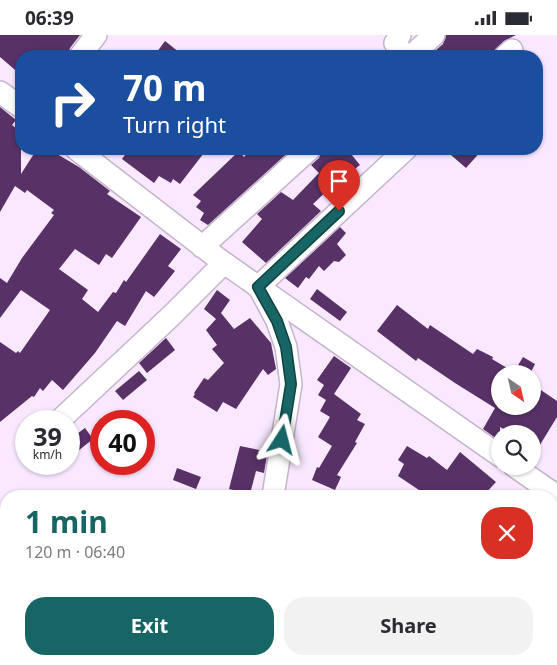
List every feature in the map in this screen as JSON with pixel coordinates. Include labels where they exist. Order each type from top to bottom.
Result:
[{"type":"street","points":[[85,50],[96,35]]},
{"type":"street","points":[[400,35],[395,43],[400,50]]},
{"type":"street","points":[[418,50],[434,35]]},
{"type":"street","points":[[0,92],[15,103]]},
{"type":"street","points":[[84,155],[224,263],[491,450]]},
{"type":"street","points":[[202,247],[303,155]]},
{"type":"street","points":[[258,287],[400,155]]},
{"type":"street","points":[[71,410],[170,317],[224,263]]},
{"type":"street","points":[[258,287],[277,321],[286,347],[291,384],[274,490]]},
{"type":"street","points":[[286,347],[294,335],[300,331],[321,330]]},
{"type":"street","points":[[527,475],[548,490]]},
{"type":"building","points":[[0,35],[80,35],[70,50],[15,50],[15,70],[0,57]]},
{"type":"building","points":[[446,35],[516,35],[504,41],[495,50],[436,50],[443,44]]},
{"type":"building","points":[[165,41],[176,50],[158,50]]},
{"type":"building","points":[[0,107],[15,119],[12,125],[15,127],[15,155],[21,155],[21,174],[33,155],[59,155],[79,167],[110,191],[107,194],[141,217],[112,258],[106,254],[99,265],[75,249],[59,269],[88,290],[82,299],[98,312],[113,292],[116,293],[124,280],[126,282],[160,234],[181,249],[168,266],[175,271],[154,297],[146,291],[125,326],[117,321],[95,353],[63,390],[52,380],[43,391],[40,388],[34,397],[32,396],[0,422],[0,342],[16,353],[18,351],[20,353],[50,310],[21,290],[0,318],[0,278],[7,283],[22,258],[54,215],[51,213],[54,210],[27,190],[25,193],[15,186],[0,212]]},
{"type":"building","points":[[125,155],[202,155],[180,184],[173,179],[171,183],[159,176],[154,183],[122,159]]},
{"type":"building","points":[[235,155],[242,155],[244,157],[246,155],[285,155],[208,225],[200,220],[204,213],[196,207],[201,201],[193,195]]},
{"type":"building","points":[[320,155],[352,155],[360,165],[332,186],[313,204],[321,211],[266,263],[242,242],[262,219],[257,214],[281,192],[293,200],[319,173],[311,165]]},
{"type":"building","points":[[451,155],[478,155],[466,168]]},
{"type":"building","points":[[340,227],[346,233],[337,244],[346,255],[339,262],[334,261],[324,271],[319,266],[309,279],[306,277],[298,288],[285,278]]},
{"type":"building","points":[[317,289],[347,312],[340,321],[310,299]]},
{"type":"building","points":[[217,290],[230,300],[221,313],[234,329],[250,318],[271,343],[276,369],[268,375],[263,369],[236,409],[223,402],[217,412],[193,397],[204,378],[208,380],[224,363],[212,349],[217,345],[206,330],[216,319],[204,309]]},
{"type":"building","points":[[397,305],[428,329],[430,325],[473,354],[477,349],[493,357],[492,359],[502,365],[491,365],[491,406],[418,358],[416,361],[377,331]]},
{"type":"building","points":[[166,338],[175,350],[147,373],[139,363]]},
{"type":"building","points":[[334,356],[351,368],[334,394],[361,414],[357,420],[365,424],[355,442],[357,443],[337,475],[341,477],[335,490],[312,480],[317,467],[319,468],[332,446],[318,437],[330,417],[320,411],[326,400],[318,395],[324,385],[317,380]]},
{"type":"building","points":[[523,357],[534,365],[518,365]]},
{"type":"building","points":[[139,371],[147,380],[123,400],[115,391]]},
{"type":"building","points":[[541,390],[557,401],[557,417],[541,443],[541,425],[491,425],[491,435],[483,429],[491,415],[541,415]]},
{"type":"building","points":[[85,428],[90,435],[90,441],[80,449],[80,432]]},
{"type":"building","points":[[240,446],[259,450],[258,453],[267,455],[264,473],[256,471],[251,490],[229,489]]},
{"type":"building","points":[[407,446],[427,458],[429,456],[447,470],[460,452],[496,482],[489,490],[419,490],[398,476],[404,464],[398,460]]},
{"type":"building","points":[[177,468],[201,477],[196,489],[173,480]]},
{"type":"route","points":[[282,440],[291,384],[286,347],[277,321],[258,287],[339,211]]}]
